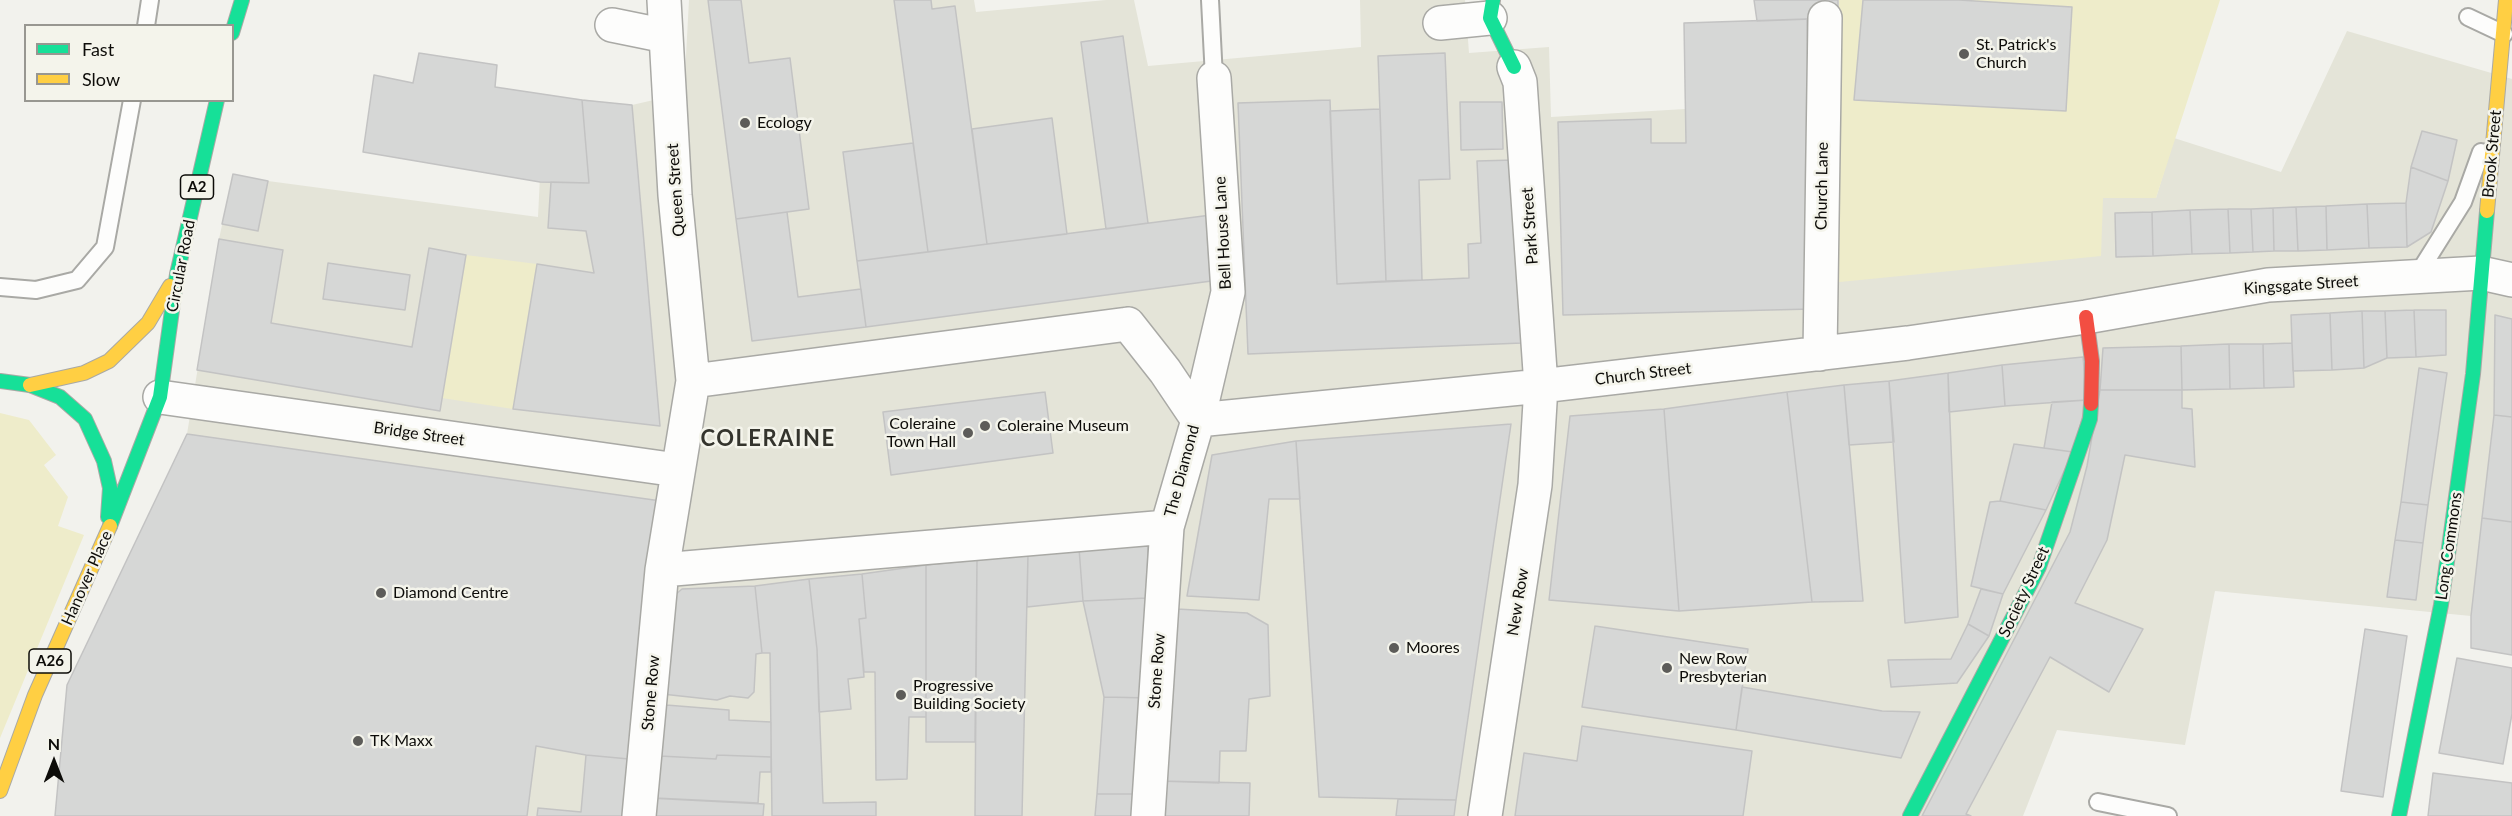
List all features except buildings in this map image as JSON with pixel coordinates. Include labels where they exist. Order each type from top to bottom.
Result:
[{"type":"street","points":[[234,26],[242,0]]},
{"type":"street","name":"Queen Street","points":[[664,0],[675,195],[693,381]]},
{"type":"street","name":"Brook Street","points":[[2497,276],[2496,111],[2506,53],[2506,0]]},
{"type":"street","points":[[1440,23],[1491,9],[1514,67]]},
{"type":"street","name":"Church Lane","points":[[1820,354],[1825,18]]},
{"type":"street","points":[[612,25],[666,36]]},
{"type":"street","name":"Park Street","points":[[1514,67],[1520,82],[1540,386]]},
{"type":"street","name":"Bell House Lane","points":[[1198,420],[1228,292],[1214,78]]},
{"type":"street","name":"Circular Road","points":[[160,397],[177,274],[217,102]]},
{"type":"street","name":"A2","points":[[30,385],[84,373],[109,361],[148,323],[177,274]]},
{"type":"street","name":"Kingsgate Street","points":[[2086,317],[2268,285],[2497,276]]},
{"type":"street","name":"Long Commons","points":[[2399,816],[2441,605],[2473,374],[2497,276]]},
{"type":"street","name":"Church Street","points":[[1198,420],[1540,386],[1820,354],[2086,317]]},
{"type":"street","name":"Society Street","points":[[1910,816],[2039,567],[2090,419],[2092,361],[2086,317]]},
{"type":"street","name":"The Diamond","points":[[662,570],[1167,527],[1198,420],[1165,371],[1128,324],[693,381]]},
{"type":"street","name":"A2","points":[[0,381],[30,385],[60,397],[77,409],[85,419],[104,461],[110,488],[107,533]]},
{"type":"street","points":[[662,570],[693,381]]},
{"type":"street","name":"New Row","points":[[1485,816],[1535,485],[1540,386]]},
{"type":"street","name":"Bridge Street","points":[[160,397],[678,470]]},
{"type":"street","name":"Hanover Place","points":[[0,791],[35,695],[107,533],[160,397]]},
{"type":"street","name":"Stone Row","points":[[1148,816],[1167,527]]},
{"type":"street","name":"Stone Row","points":[[639,816],[662,570]]},
{"type":"lane","points":[[146,24],[150,0]]},
{"type":"lane","points":[[1210,0],[1214,78]]},
{"type":"lane","points":[[2468,17],[2506,53]]},
{"type":"lane","points":[[0,287],[36,290],[77,280],[105,247],[132,102]]},
{"type":"lane","points":[[2416,278],[2463,202],[2496,111]]},
{"type":"lane","points":[[2098,801],[2168,816]]},
{"type":"shaded area","points":[[689,0],[974,0],[976,12],[1106,0],[1134,0],[1148,66],[1361,47],[1360,0],[1465,0],[1469,53],[1549,47],[1551,117],[1685,109],[1684,23],[1838,18],[2103,198],[2156,198],[2174,138],[2281,172],[2347,31],[2512,79],[2512,655],[2471,648],[2471,616],[2215,591],[2185,745],[2057,730],[2023,816],[55,816],[187,434],[219,239],[233,174],[268,181],[538,217],[544,95],[632,105],[684,93]]},
{"type":"shaded area","points":[[1839,0],[2220,0],[2156,198],[2103,198],[2101,256],[1830,283]]},
{"type":"shaded area","points":[[466,255],[537,264],[513,409],[442,398]]},
{"type":"shaded area","points":[[0,413],[29,420],[56,455],[44,465],[68,497],[58,526],[84,535],[0,738]]},
{"type":"traffic: fast","points":[[234,26],[242,0]]},
{"type":"traffic: fast","points":[[1493,0],[1490,18],[1514,67]]},
{"type":"traffic: fast","points":[[110,526],[160,397],[177,274],[217,102]]},
{"type":"traffic: fast","points":[[2399,816],[2441,605],[2473,374],[2487,211]]},
{"type":"traffic: fast","points":[[0,381],[30,385],[60,397],[85,419],[104,461],[110,488],[108,517]]},
{"type":"traffic: fast","points":[[1910,816],[2039,567],[2090,419],[2091,404]]},
{"type":"traffic: slow","points":[[2487,211],[2506,0]]},
{"type":"traffic: slow","points":[[30,385],[84,373],[109,361],[148,323],[170,286]]},
{"type":"traffic: slow","points":[[0,791],[35,695],[110,526]]},
{"type":"traffic: jam","points":[[2086,317],[2092,361],[2091,404]]},
{"type":"place","name":"St. Patrick's Church","points":[[1964,54]]},
{"type":"place","name":"Ecology","points":[[745,123]]},
{"type":"place","name":"Coleraine Museum","points":[[985,426]]},
{"type":"place","name":"Coleraine Town Hall","points":[[968,433]]},
{"type":"place","name":"Diamond Centre","points":[[381,593]]},
{"type":"place","name":"Moores","points":[[1394,648]]},
{"type":"place","name":"New Row Presbyterian","points":[[1667,668]]},
{"type":"place","name":"Progressive Building Society","points":[[901,695]]},
{"type":"place","name":"TK Maxx","points":[[358,741]]},
{"type":"district","name":"COLERAINE","points":[[768,439]]}]
